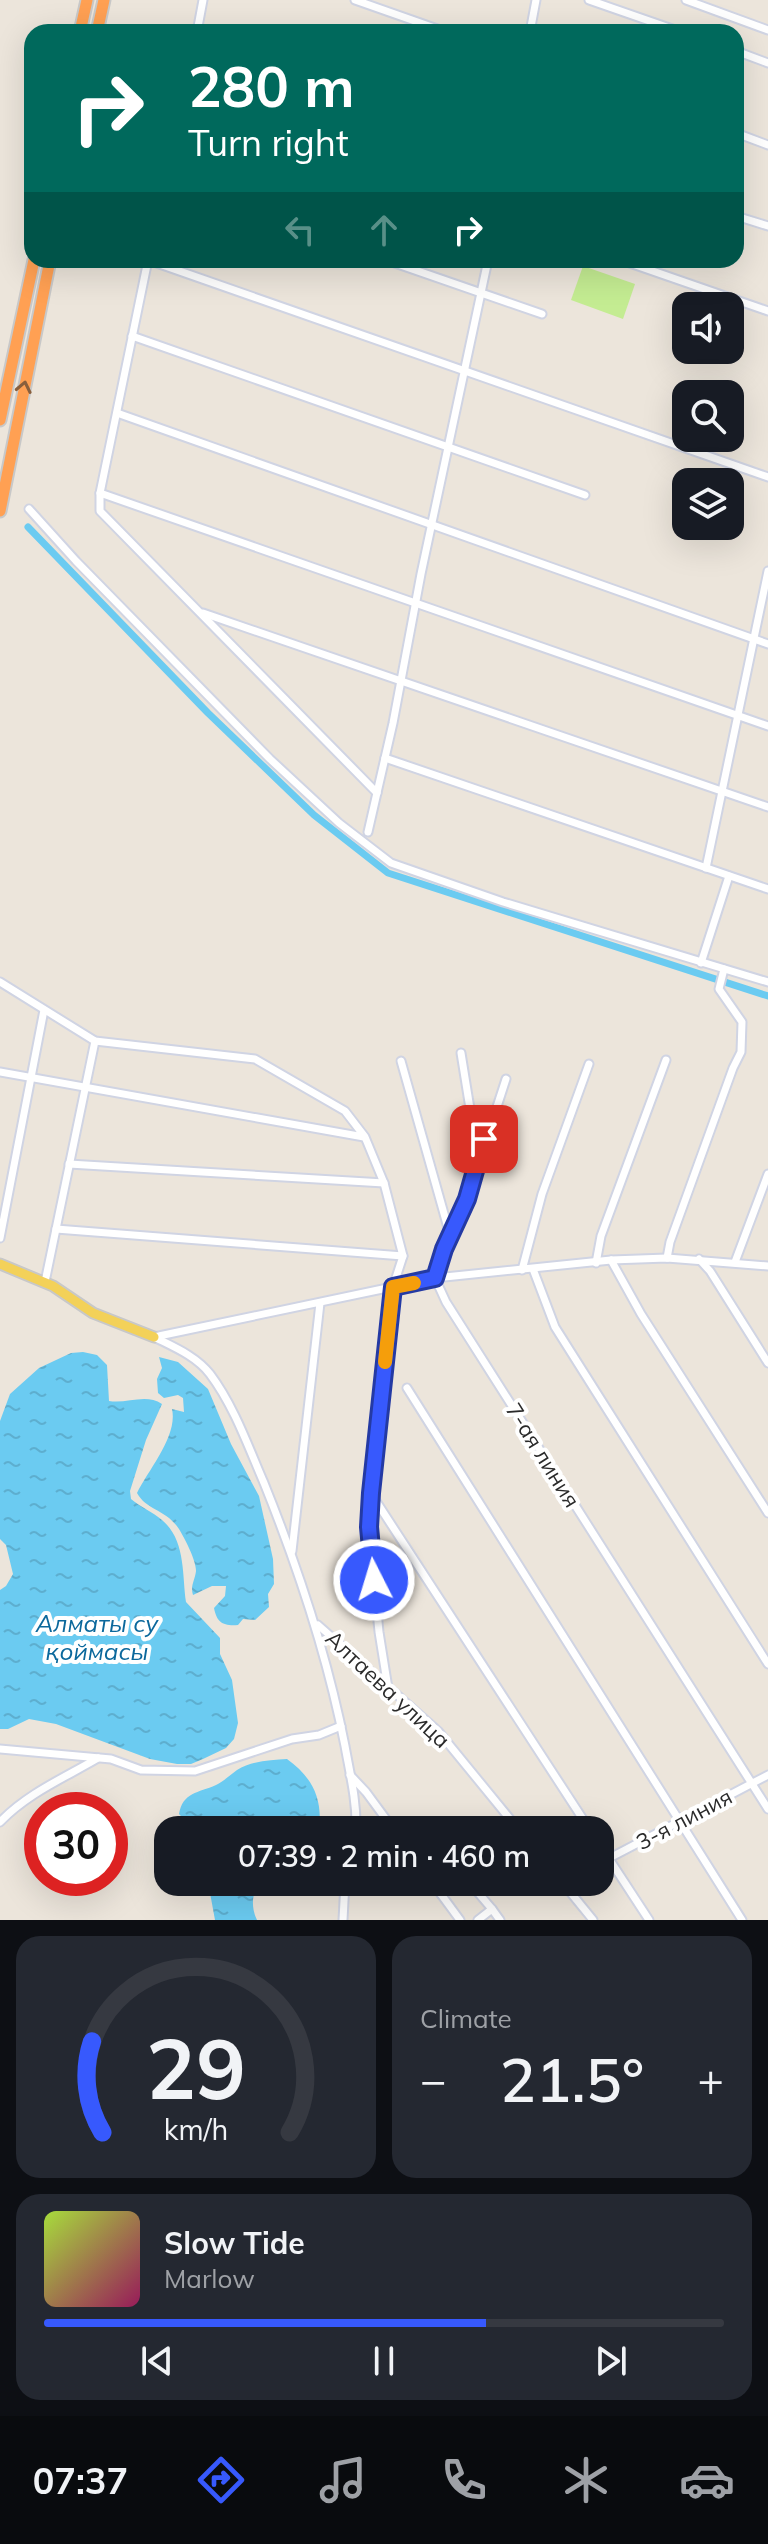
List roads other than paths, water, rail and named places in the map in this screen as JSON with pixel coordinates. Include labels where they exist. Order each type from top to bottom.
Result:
[{"type":"highway","points":[[82,24],[87,0]]},
{"type":"highway","points":[[99,24],[104,0]]},
{"type":"highway","points":[[0,420],[32,268]]},
{"type":"highway","points":[[0,511],[48,268]]},
{"type":"main road","points":[[0,1264],[45,1282],[93,1313],[154,1337]]},
{"type":"street","points":[[198,24],[203,0]]},
{"type":"street","points":[[355,0],[423,24]]},
{"type":"street","points":[[532,24],[536,0]]},
{"type":"street","points":[[589,0],[658,24]]},
{"type":"street","points":[[686,0],[768,30]]},
{"type":"street","points":[[744,54],[768,63]]},
{"type":"street","points":[[744,136],[768,145]]},
{"type":"street","points":[[744,218],[768,226]]},
{"type":"street","points":[[146,268],[100,493],[100,511],[377,793]]},
{"type":"street","points":[[171,268],[768,477]]},
{"type":"street","points":[[409,268],[542,314]]},
{"type":"street","points":[[368,832],[486,268]]},
{"type":"street","points":[[644,268],[768,311]]},
{"type":"street","points":[[132,336],[585,495]]},
{"type":"street","points":[[117,413],[768,644]]},
{"type":"street","points":[[100,493],[768,726]]},
{"type":"street","points":[[29,509],[270,759],[339,823],[391,863],[503,902],[701,963],[723,973],[768,982]]},
{"type":"street","points":[[706,868],[768,571]]},
{"type":"street","points":[[202,612],[768,807]]},
{"type":"street","points":[[385,758],[768,889]]},
{"type":"street","points":[[701,963],[729,876]]},
{"type":"street","points":[[667,1258],[670,1242],[741,1052],[742,1022],[719,989],[723,973]]},
{"type":"street","points":[[0,982],[95,1041],[255,1059],[345,1111],[365,1137],[384,1183],[403,1256],[393,1287],[369,1527],[388,1688]]},
{"type":"street","points":[[0,1238],[44,1010]]},
{"type":"street","points":[[45,1282],[95,1041]]},
{"type":"street","points":[[461,1053],[478,1160]]},
{"type":"street","points":[[596,1263],[601,1236],[666,1060]]},
{"type":"street","points":[[401,1061],[450,1235]]},
{"type":"street","points":[[522,1270],[542,1194],[589,1064]]},
{"type":"street","points":[[0,1072],[365,1137]]},
{"type":"street","points":[[435,1278],[467,1199],[506,1079]]},
{"type":"street","points":[[69,1164],[384,1183]]},
{"type":"street","points":[[735,1262],[768,1174]]},
{"type":"street","points":[[56,1229],[403,1256]]},
{"type":"street","points":[[699,1259],[710,1271],[768,1363]]},
{"type":"street","points":[[154,1337],[435,1278],[611,1260],[699,1259],[768,1266]]},
{"type":"street","points":[[611,1260],[641,1314],[768,1513]]},
{"type":"street","points":[[533,1269],[555,1327],[768,1664]]},
{"type":"street","name":"7-ая линия","points":[[435,1278],[446,1302],[768,1809]]},
{"type":"street","points":[[292,1552],[320,1303]]},
{"type":"street","points":[[154,1337],[195,1359],[209,1374],[239,1425],[292,1552],[317,1623],[341,1726],[357,1816]]},
{"type":"street","points":[[407,1388],[742,1920]]},
{"type":"street","points":[[371,1493],[581,1816]]},
{"type":"street","name":"Алтаева улица","points":[[317,1623],[438,1731],[508,1816]]},
{"type":"street","points":[[0,1749],[99,1758],[141,1770],[195,1771],[341,1726]]},
{"type":"street","points":[[0,1822],[54,1781],[99,1758]]},
{"type":"street","points":[[350,1775],[384,1816]]},
{"type":"street","name":"3-я линия","points":[[614,1855],[768,1775]]},
{"type":"street","points":[[614,1866],[649,1920]]},
{"type":"street","points":[[343,1920],[344,1896]]},
{"type":"street","points":[[442,1896],[460,1920]]},
{"type":"street","points":[[481,1896],[500,1920]]},
{"type":"street","points":[[573,1896],[593,1920]]},
{"type":"street","points":[[478,1920],[492,1909]]},
{"type":"water","name":"Алматы су қоймасы","points":[[71,1353],[97,1355],[107,1365],[109,1401],[150,1399],[162,1404],[146,1440],[130,1491],[131,1499],[162,1520],[175,1537],[182,1558],[186,1602],[220,1638],[220,1654],[232,1680],[238,1723],[234,1739],[226,1748],[191,1764],[150,1759],[56,1724],[29,1719],[8,1729],[0,1729],[0,1590],[13,1574],[6,1545],[0,1539],[0,1421],[10,1394],[39,1368]]},
{"type":"water","points":[[159,1357],[178,1362],[208,1389],[231,1444],[259,1496],[273,1559],[274,1584],[268,1594],[269,1607],[255,1620],[243,1619],[238,1625],[233,1625],[219,1620],[214,1608],[225,1596],[226,1586],[212,1586],[193,1595],[196,1566],[181,1533],[169,1518],[137,1493],[167,1441],[173,1419],[172,1409],[184,1412],[183,1398],[178,1395],[164,1398],[158,1393],[157,1379],[162,1368]]},
{"type":"water","points":[[287,1759],[303,1773],[314,1789],[320,1816],[179,1814],[188,1797],[219,1783],[243,1767]]},
{"type":"water","points":[[211,1896],[254,1896],[257,1920],[215,1920]]},
{"type":"waterway","points":[[28,527],[208,713],[314,815],[388,873],[768,996]]}]
